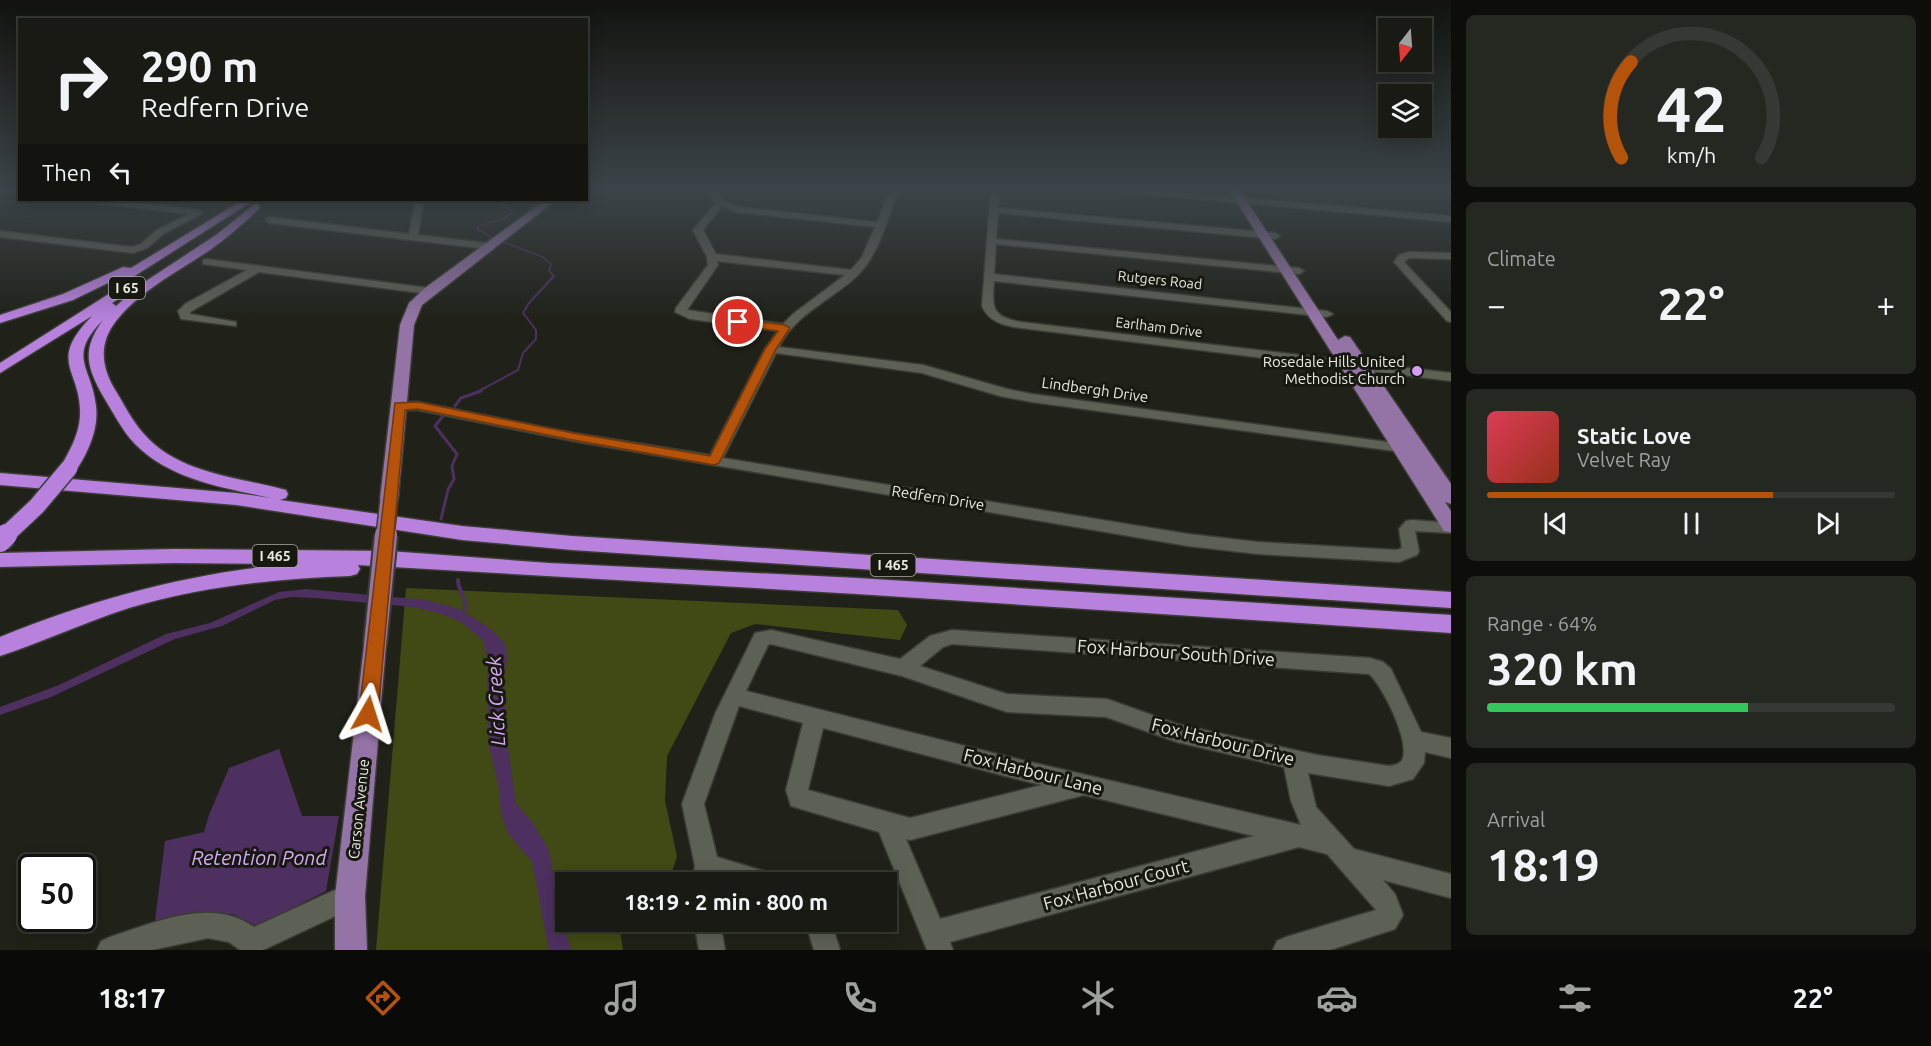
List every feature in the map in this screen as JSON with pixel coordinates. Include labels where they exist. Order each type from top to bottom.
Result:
[{"type":"highway","points":[[4,318],[102,282],[193,232]]},
{"type":"highway","name":"I 65","points":[[0,354],[194,232]]},
{"type":"highway","name":"I 65","points":[[0,369],[207,232]]},
{"type":"highway","points":[[0,541],[37,506],[69,468],[81,448],[88,424],[87,400],[75,364],[78,347],[87,329],[123,297],[223,232]]},
{"type":"highway","points":[[226,232],[138,294],[116,313],[102,331],[95,347],[94,358],[97,372],[134,431],[142,441],[163,458],[193,472],[301,500],[337,515]]},
{"type":"highway","name":"I 465","points":[[0,479],[236,499],[462,533],[572,543],[1451,600]]},
{"type":"highway","name":"I 465","points":[[0,560],[282,556],[442,561],[549,570],[857,586],[1451,624]]},
{"type":"highway","points":[[0,647],[59,623],[127,600],[195,582],[245,574],[348,569],[549,570]]},
{"type":"main road","name":"Carson Avenue","points":[[351,950],[350,896],[408,320],[419,299],[507,232]]},
{"type":"main road","points":[[1267,232],[1320,313],[1362,366],[1451,498]]},
{"type":"main road","points":[[1320,313],[1346,364],[1451,527]]},
{"type":"street","points":[[0,234],[133,250],[144,246],[161,232]]},
{"type":"street","points":[[373,232],[488,246]]},
{"type":"street","points":[[413,237],[414,232]]},
{"type":"street","points":[[699,232],[712,257],[711,270],[681,308],[682,313],[690,316],[785,328]]},
{"type":"street","points":[[714,460],[771,349],[785,328],[806,308],[854,273],[871,253],[879,232]]},
{"type":"street","name":"Earlham Drive","points":[[993,232],[988,309],[997,318],[1011,323],[1451,377]]},
{"type":"street","points":[[1240,232],[1269,235]]},
{"type":"street","points":[[992,241],[1292,270]]},
{"type":"street","points":[[1451,256],[1409,255],[1402,256],[1400,261],[1451,319]]},
{"type":"street","points":[[712,257],[854,273]]},
{"type":"street","points":[[206,262],[429,291]]},
{"type":"street","points":[[232,324],[186,317],[183,311],[257,269]]},
{"type":"street","name":"Rutgers Road","points":[[989,277],[1320,313]]},
{"type":"street","name":"Lindbergh Drive","points":[[771,349],[915,367],[1032,399],[1418,450]]},
{"type":"street","name":"Redfern Drive","points":[[399,406],[418,406],[573,437],[1188,540],[1258,548],[1399,556],[1411,551],[1406,533],[1412,525],[1451,527]]},
{"type":"street","name":"Fox Harbour Drive","points":[[733,696],[762,638],[771,637],[903,668],[1007,703],[1107,708],[1177,733],[1294,760],[1389,776],[1400,775],[1412,766],[1416,754],[1414,740]]},
{"type":"street","name":"Fox Harbour South Drive","points":[[903,668],[937,641],[952,637],[1370,666],[1380,670],[1384,675],[1414,740]]},
{"type":"street","points":[[705,872],[693,804],[733,696]]},
{"type":"street","name":"Fox Harbour Lane","points":[[733,696],[1013,768],[1299,836],[1340,852],[1451,886]]},
{"type":"street","points":[[815,716],[797,790],[800,798],[910,828],[1087,785]]},
{"type":"street","points":[[1414,740],[1451,748]]},
{"type":"street","points":[[1286,950],[1390,917],[1386,903],[1315,824],[1304,806],[1294,760]]},
{"type":"street","points":[[887,822],[936,942]]},
{"type":"street","name":"Fox Harbour Court","points":[[936,942],[1299,836]]},
{"type":"street","points":[[110,950],[186,928],[210,925],[235,930],[251,946],[350,896]]},
{"type":"street","points":[[709,932],[712,950]]},
{"type":"street","points":[[821,932],[827,950]]},
{"type":"green space","points":[[406,588],[898,610],[907,625],[900,640],[755,624],[731,633],[667,756],[665,801],[677,856],[672,872],[555,872],[555,932],[620,932],[623,950],[376,950]]},
{"type":"water","name":"Lick Creek","points":[[306,589],[426,600],[456,608],[491,629],[506,645],[507,660],[503,682],[508,747],[516,804],[532,822],[549,850],[555,887],[555,932],[565,932],[571,950],[549,950],[532,862],[507,832],[501,812],[498,782],[489,747],[487,656],[483,640],[461,622],[442,614],[414,607],[315,598],[291,597],[275,600],[222,626],[175,639],[51,697],[0,715],[0,707],[59,685],[166,634],[210,623],[279,592]]},
{"type":"water","name":"Retention Pond","points":[[279,749],[302,816],[339,816],[326,891],[257,926],[232,914],[154,929],[165,841],[204,832],[229,768]]},
{"type":"waterway","points":[[483,232],[493,238]]},
{"type":"waterway","points":[[501,241],[543,257],[551,264],[549,271],[554,276],[552,279]]},
{"type":"waterway","points":[[477,392],[518,370],[523,353],[536,339],[536,330],[523,313],[553,277]]},
{"type":"waterway","points":[[455,406],[461,398],[481,391]]},
{"type":"waterway","points":[[441,519],[448,490],[454,479],[452,466],[457,454],[435,426],[443,416]]},
{"type":"waterway","points":[[458,580],[465,605],[463,615]]},
{"type":"place","name":"Rosedale Hills United Methodist Church","points":[[1417,371]]},
{"type":"route","points":[[368,714],[399,406],[418,406],[573,437],[714,460],[771,349],[785,328],[738,322]]}]
